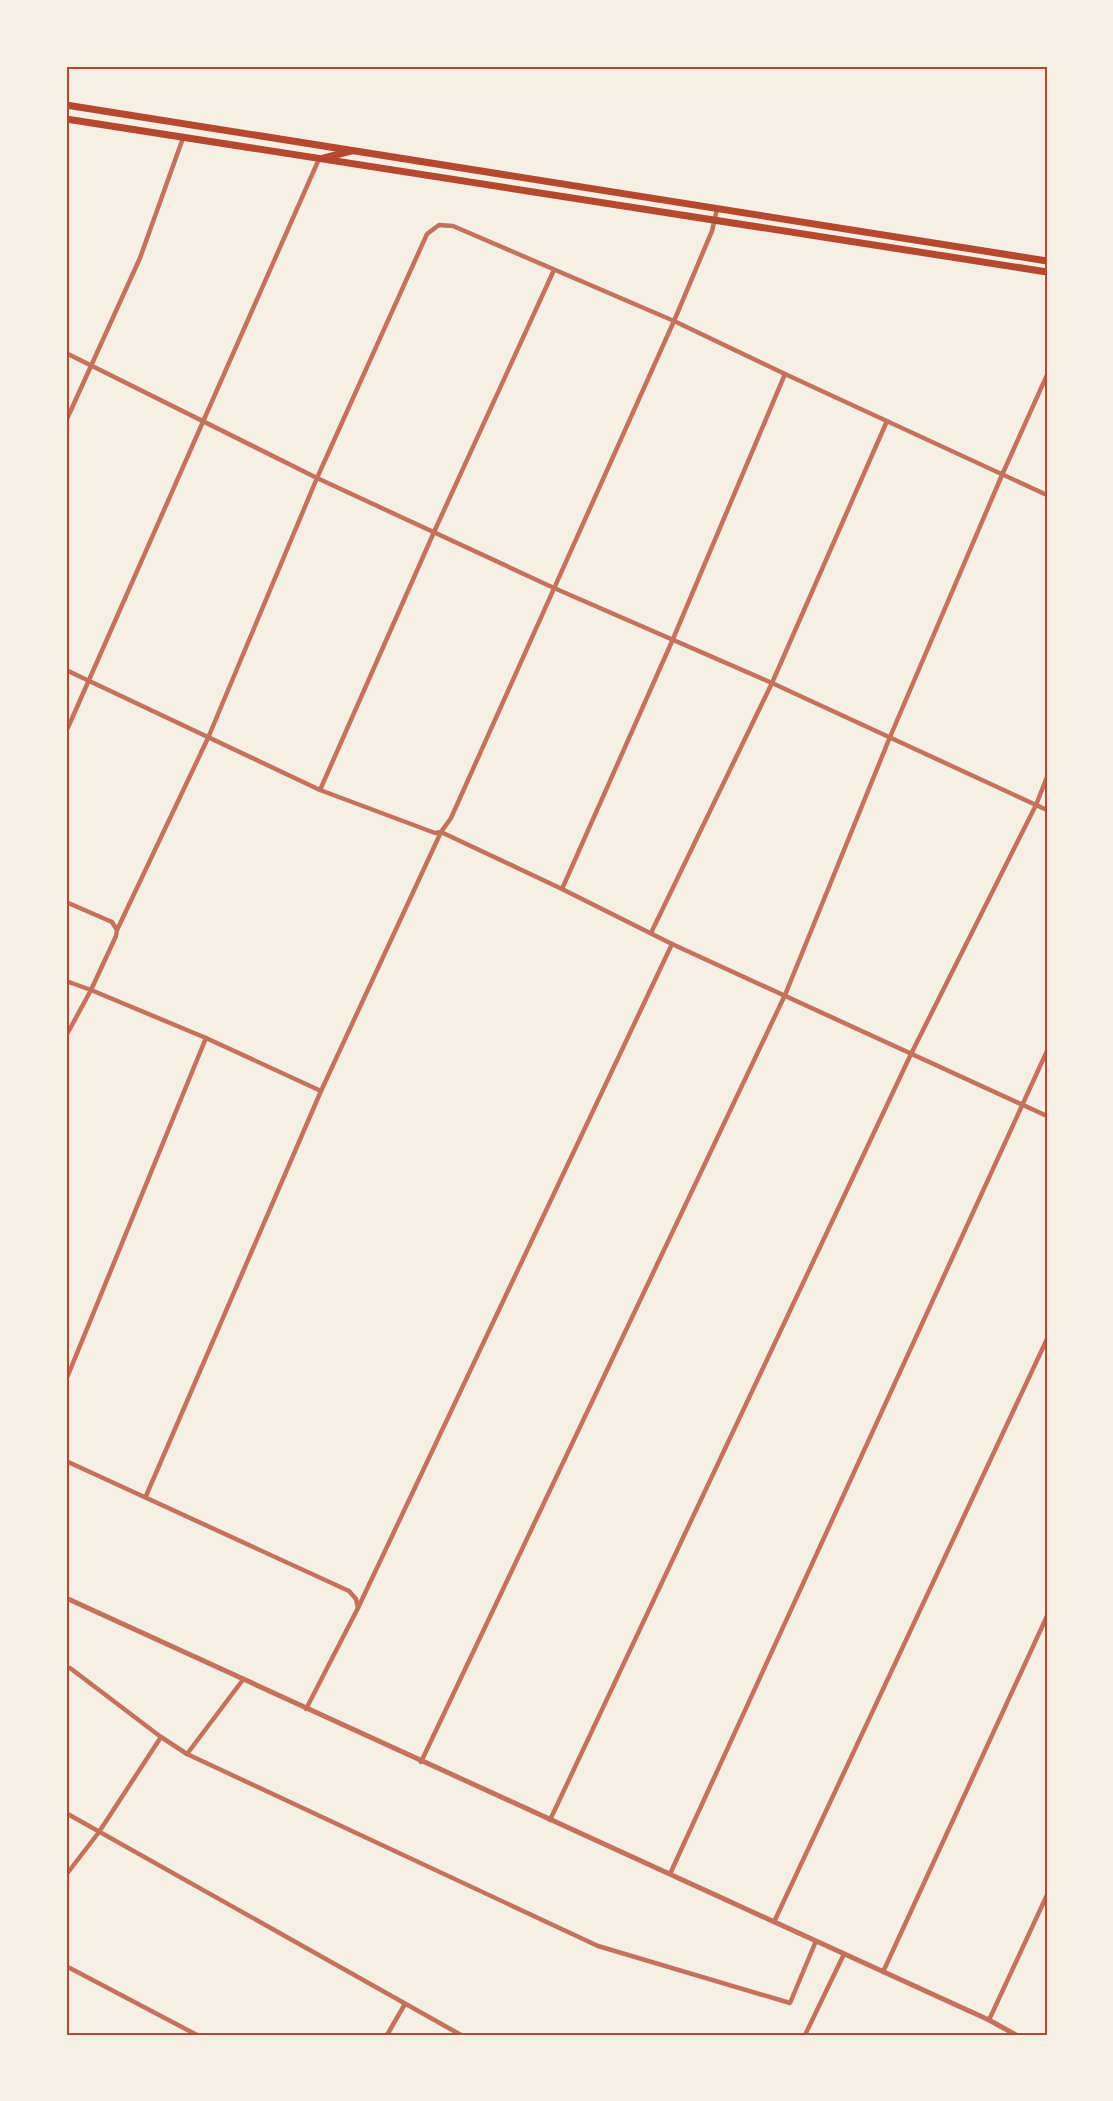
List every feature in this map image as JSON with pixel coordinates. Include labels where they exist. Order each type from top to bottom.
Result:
[{"type":"main road","points":[[66,105],[1047,261]]},
{"type":"main road","points":[[66,119],[1047,272]]},
{"type":"main road","points":[[319,159],[353,151]]},
{"type":"street","points":[[66,421],[140,258],[183,138]]},
{"type":"street","points":[[66,732],[319,159]]},
{"type":"street","points":[[146,1497],[321,1091],[441,832],[451,818],[674,321],[715,221],[717,209]]},
{"type":"street","points":[[66,1036],[91,990],[208,738],[317,478],[427,234],[439,225],[453,226],[674,321],[1047,495]]},
{"type":"street","points":[[320,790],[434,532],[554,270]]},
{"type":"street","points":[[66,353],[317,478],[554,588],[772,683],[1047,810]]},
{"type":"street","points":[[562,889],[673,639],[785,374]]},
{"type":"street","points":[[422,1762],[785,995],[890,737],[1047,375]]},
{"type":"street","points":[[651,933],[772,683],[887,421]]},
{"type":"street","points":[[66,670],[320,790],[435,833],[441,832],[672,944],[1047,1116]]},
{"type":"street","points":[[550,1820],[911,1054],[1036,805],[1047,777]]},
{"type":"street","points":[[66,902],[112,922],[117,930]]},
{"type":"street","points":[[306,1709],[358,1608],[672,944]]},
{"type":"street","points":[[66,981],[206,1038],[321,1091]]},
{"type":"street","points":[[66,1380],[206,1038]]},
{"type":"street","points":[[670,1874],[1047,1051]]},
{"type":"street","points":[[774,1922],[1047,1339]]},
{"type":"street","points":[[66,1461],[349,1592],[356,1599],[358,1608]]},
{"type":"street","points":[[66,1598],[242,1681],[989,2020],[1016,2035]]},
{"type":"street","points":[[884,1972],[1047,1616]]},
{"type":"street","points":[[70,1668],[187,1754],[598,1946],[790,2003],[816,1941]]},
{"type":"street","points":[[187,1754],[242,1681]]},
{"type":"street","points":[[66,1875],[100,1832],[161,1737]]},
{"type":"street","points":[[66,1813],[461,2035]]},
{"type":"street","points":[[989,2020],[1047,1895]]},
{"type":"street","points":[[805,2035],[844,1954]]},
{"type":"street","points":[[66,1966],[197,2035]]},
{"type":"street","points":[[387,2035],[405,2004]]}]
